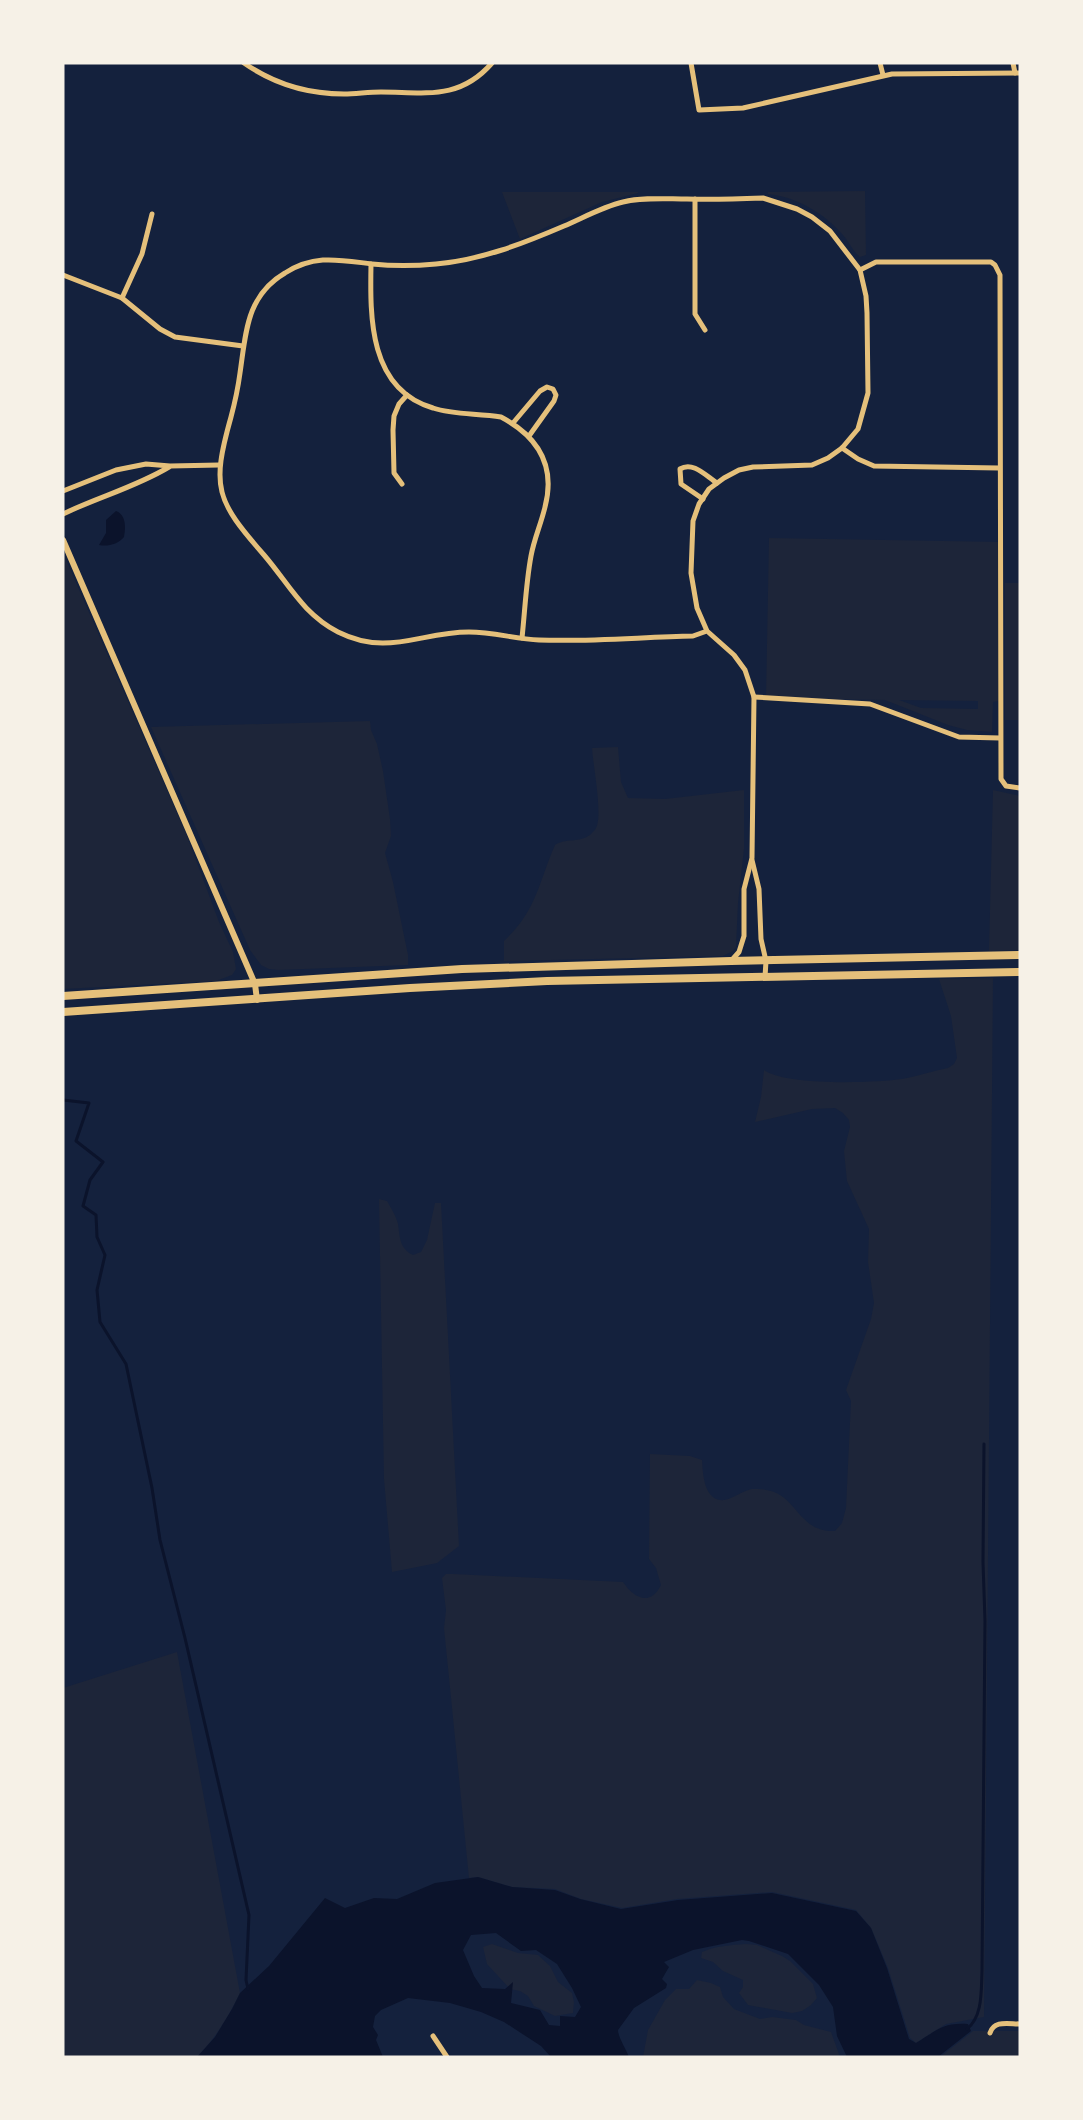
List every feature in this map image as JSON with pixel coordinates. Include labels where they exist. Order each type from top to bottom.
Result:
[{"type":"main road","points":[[63,996],[462,969],[1020,955]]},
{"type":"main road","points":[[63,1012],[527,982],[1020,972]]},
{"type":"street","points":[[244,63],[286,86],[310,91],[414,95],[449,91],[474,79],[492,63]]},
{"type":"street","points":[[691,63],[699,110],[742,108],[853,84],[883,75],[1017,73],[1013,63]]},
{"type":"street","points":[[880,63],[883,75]]},
{"type":"street","points":[[707,631],[693,636],[539,640],[465,632],[384,645],[362,641],[339,632],[315,617],[300,604],[273,565],[245,535],[224,502],[220,485],[219,465],[237,395],[249,315],[257,301],[284,273],[306,263],[319,260],[348,260],[371,264],[437,264],[480,257],[514,248],[620,203],[649,199],[763,198],[797,208],[830,231],[860,270],[866,296],[868,393],[858,429],[842,448],[812,465],[753,467],[740,470],[717,483],[703,499],[693,521],[691,573],[697,608],[707,631],[734,655],[745,670],[754,697],[752,858],[759,889],[761,939],[766,961],[765,976]]},
{"type":"street","points":[[695,199],[695,314],[705,330]]},
{"type":"street","points":[[122,298],[142,254],[152,214]]},
{"type":"street","points":[[860,270],[876,262],[991,262],[1000,275],[1001,779],[1006,786],[1020,788]]},
{"type":"street","points":[[371,264],[372,320],[378,354],[384,368],[407,395],[430,408],[501,417],[529,436],[544,461],[548,486],[546,505],[528,569],[522,638]]},
{"type":"street","points":[[63,275],[122,298],[160,329],[175,338],[243,346]]},
{"type":"street","points":[[513,423],[540,391],[547,387],[553,389],[556,395],[554,401],[529,436]]},
{"type":"street","points":[[402,484],[394,473],[393,430],[394,416],[399,404],[407,395]]},
{"type":"street","points":[[842,448],[874,466],[999,468]]},
{"type":"street","points":[[63,490],[116,470],[146,464],[219,465]]},
{"type":"street","points":[[63,514],[153,477],[170,466]]},
{"type":"street","points":[[703,499],[681,484],[680,469],[693,466],[717,483]]},
{"type":"street","points":[[63,540],[255,984],[258,1000]]},
{"type":"street","points":[[754,697],[870,704],[959,737],[1000,738]]},
{"type":"street","points":[[731,961],[739,952],[744,936],[744,889],[752,858]]},
{"type":"street","points":[[990,2033],[996,2024],[1020,2024]]},
{"type":"street","points":[[433,2036],[447,2057]]},
{"type":"shaded area","points":[[865,191],[866,255],[860,257],[836,227],[819,213],[799,202],[768,194],[768,192]]},
{"type":"shaded area","points":[[502,192],[638,193],[602,202],[520,239]]},
{"type":"shaded area","points":[[116,511],[123,518],[124,537],[113,544],[99,545],[106,533],[106,520]]},
{"type":"shaded area","points":[[769,538],[1002,542],[999,701],[993,702],[992,732],[967,730],[948,725],[885,700],[766,698]],"holes":[[[899,700],[978,701],[978,709],[921,708]]]},
{"type":"shaded area","points":[[63,553],[187,836],[219,922],[233,952],[236,969],[232,975],[216,981],[63,989]]},
{"type":"shaded area","points":[[1005,583],[1020,583],[1020,720],[1005,720]]},
{"type":"shaded area","points":[[370,721],[383,771],[390,819],[391,836],[385,853],[408,955],[408,965],[269,969],[261,965],[250,950],[151,727]]},
{"type":"shaded area","points":[[618,747],[621,782],[628,798],[665,799],[744,790],[744,849],[736,947],[723,956],[504,961],[504,941],[524,918],[536,896],[555,845],[586,837],[596,829],[598,802],[592,748]]},
{"type":"shaded area","points":[[993,790],[1020,796],[1020,950],[989,951]]},
{"type":"shaded area","points":[[993,978],[984,2017],[946,2024],[916,2043],[910,2038],[888,1968],[871,1928],[856,1910],[772,1892],[677,1899],[622,1908],[581,1899],[555,1889],[512,1887],[478,1877],[469,1878],[444,1628],[446,1610],[442,1578],[446,1574],[453,1574],[623,1582],[637,1596],[647,1598],[652,1596],[661,1585],[656,1568],[649,1559],[650,1454],[690,1456],[702,1460],[706,1487],[716,1499],[730,1499],[752,1489],[766,1490],[785,1498],[813,1526],[835,1531],[842,1523],[846,1508],[851,1401],[846,1390],[871,1319],[874,1303],[868,1262],[869,1229],[847,1181],[844,1151],[850,1127],[849,1120],[835,1108],[812,1109],[755,1122],[764,1070],[791,1079],[872,1082],[902,1079],[948,1068],[957,1058],[951,1016],[939,979]]},
{"type":"shaded area","points":[[379,1199],[387,1201],[397,1221],[403,1246],[413,1255],[421,1252],[427,1240],[435,1203],[441,1203],[459,1546],[437,1563],[392,1572],[384,1479]]},
{"type":"shaded area","points":[[177,1652],[240,1993],[221,2027],[197,2057],[63,2057],[63,1688]]},
{"type":"shaded area","points":[[478,1877],[512,1887],[555,1890],[621,1909],[678,1900],[772,1893],[856,1911],[871,1928],[887,1968],[909,2039],[916,2043],[940,2028],[952,2024],[968,2024],[971,2031],[938,2057],[847,2057],[837,2036],[833,2007],[819,1985],[788,1954],[742,1940],[693,1950],[664,1962],[669,1967],[662,1979],[667,1984],[666,1988],[634,2008],[618,2030],[629,2057],[551,2057],[541,2046],[504,2022],[481,2012],[450,2003],[408,1998],[381,2010],[375,2016],[373,2027],[378,2035],[376,2040],[383,2057],[197,2057],[215,2037],[240,1993],[269,1966],[325,1898],[345,1908],[374,1898],[397,1899],[435,1883]],"holes":[[[496,1933],[521,1951],[536,1950],[557,1964],[581,2007],[575,2017],[560,2016],[560,2026],[549,2025],[540,2010],[511,2003],[513,1982],[505,1989],[482,1988],[463,1950],[471,1935]]]},
{"type":"shaded area","points":[[492,1944],[518,1953],[538,1955],[550,1966],[558,1982],[572,1993],[573,2013],[555,2016],[534,2006],[528,1996],[520,1991],[510,1989],[487,1964],[483,1947]]},
{"type":"shaded area","points":[[746,1944],[757,1945],[790,1961],[813,1984],[817,1998],[802,2011],[792,2013],[748,2005],[739,1993],[743,1987],[743,1980],[723,1971],[713,1962],[701,1958],[702,1952],[707,1950]]},
{"type":"shaded area","points":[[697,1980],[720,1987],[723,1997],[734,2009],[760,2019],[772,2017],[796,2020],[804,2025],[831,2032],[840,2057],[643,2057],[648,2030],[665,2000],[676,1989],[689,1989]]},
{"type":"shaded area","points":[[973,2031],[1020,2031],[1020,2057],[940,2057]]},
{"type":"waterway","points":[[63,1100],[89,1103],[76,1141],[103,1162],[90,1180],[83,1206],[96,1215],[97,1237],[105,1255],[97,1290],[100,1322],[126,1364],[152,1488],[160,1540],[249,1915],[246,1980],[248,1989]]},
{"type":"waterway","points":[[967,2029],[979,2010],[982,1972],[984,1444]]}]
